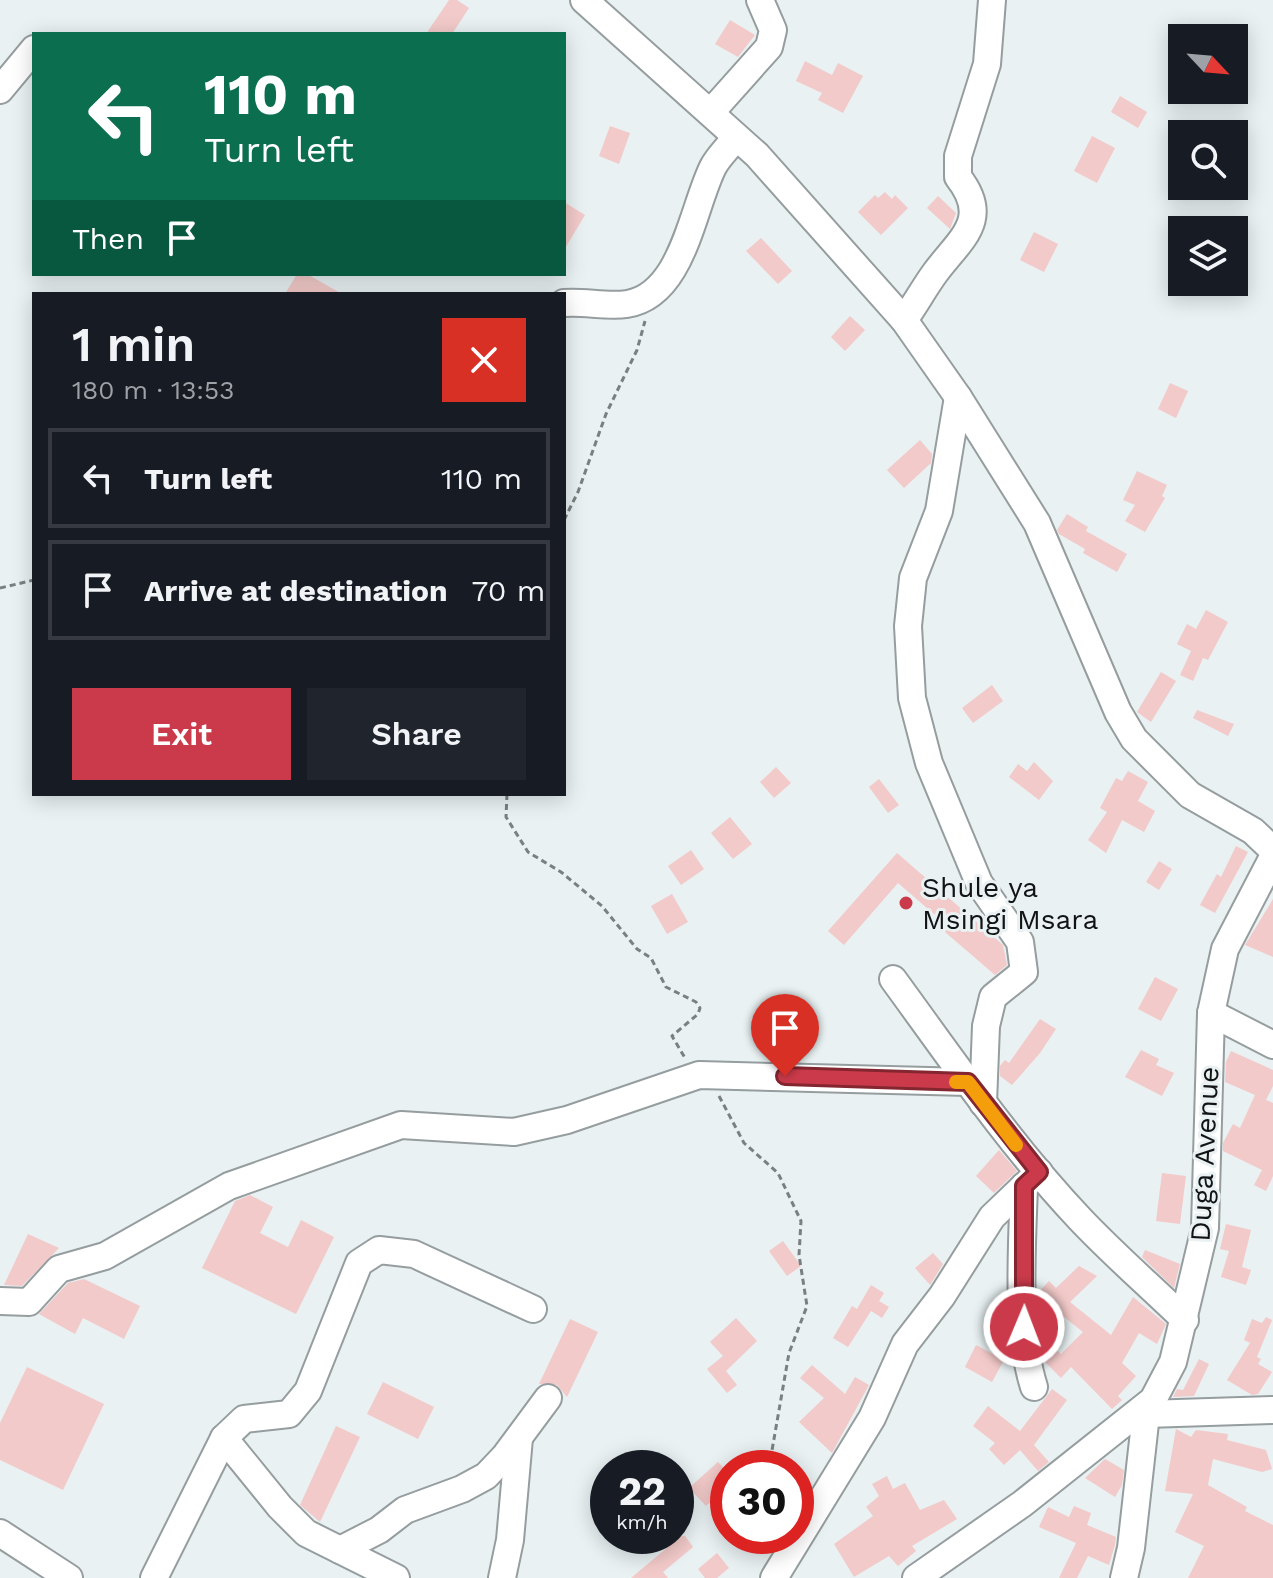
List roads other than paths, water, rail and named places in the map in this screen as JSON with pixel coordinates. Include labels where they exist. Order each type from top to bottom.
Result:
[{"type":"street","points":[[584,0],[757,155],[904,320],[958,397],[1037,523],[1118,712],[1134,739],[1190,795],[1253,831],[1273,850]]},
{"type":"street","points":[[711,112],[769,47],[773,30],[760,0]]},
{"type":"street","points":[[904,320],[936,272],[960,247],[974,209],[971,194],[958,177],[958,156],[987,64],[992,0]]},
{"type":"street","points":[[0,90],[32,51]]},
{"type":"street","points":[[566,303],[627,304],[650,296],[659,288],[690,236],[713,165],[736,137]]},
{"type":"street","points":[[958,397],[939,511],[913,578],[908,626],[912,698],[929,763],[979,883],[1020,942],[1023,956],[1024,972],[993,997],[976,1092]]},
{"type":"street","name":"Duga Avenue","points":[[916,1578],[1022,1504],[1149,1407],[1173,1362],[1205,1228],[1211,1013],[1225,949],[1273,857]]},
{"type":"street","points":[[893,979],[976,1092],[1032,1179],[1081,1220],[1185,1320]]},
{"type":"street","points":[[1211,1013],[1273,1045]]},
{"type":"street","points":[[0,1301],[29,1302],[59,1269],[105,1256],[229,1186],[401,1125],[514,1132],[567,1120],[699,1075],[976,1092]]},
{"type":"street","points":[[1032,1179],[1024,1327],[1026,1362],[1034,1387]]},
{"type":"street","points":[[774,1578],[872,1418],[905,1344],[942,1296],[992,1217],[1032,1179]]},
{"type":"street","points":[[154,1578],[224,1438],[244,1419],[289,1414],[308,1391],[359,1263],[379,1250],[414,1254],[533,1309]]},
{"type":"street","points":[[340,1550],[379,1530],[405,1510],[462,1489],[486,1476],[548,1398]]},
{"type":"street","points":[[1124,1578],[1131,1548],[1149,1407],[1273,1410]]},
{"type":"street","points":[[224,1438],[306,1533],[396,1578]]},
{"type":"street","points":[[502,1578],[510,1540],[519,1438]]},
{"type":"street","points":[[0,1533],[69,1578]]},
{"type":"place","name":"Shule ya Msingi Msara","points":[[906,903]]}]
